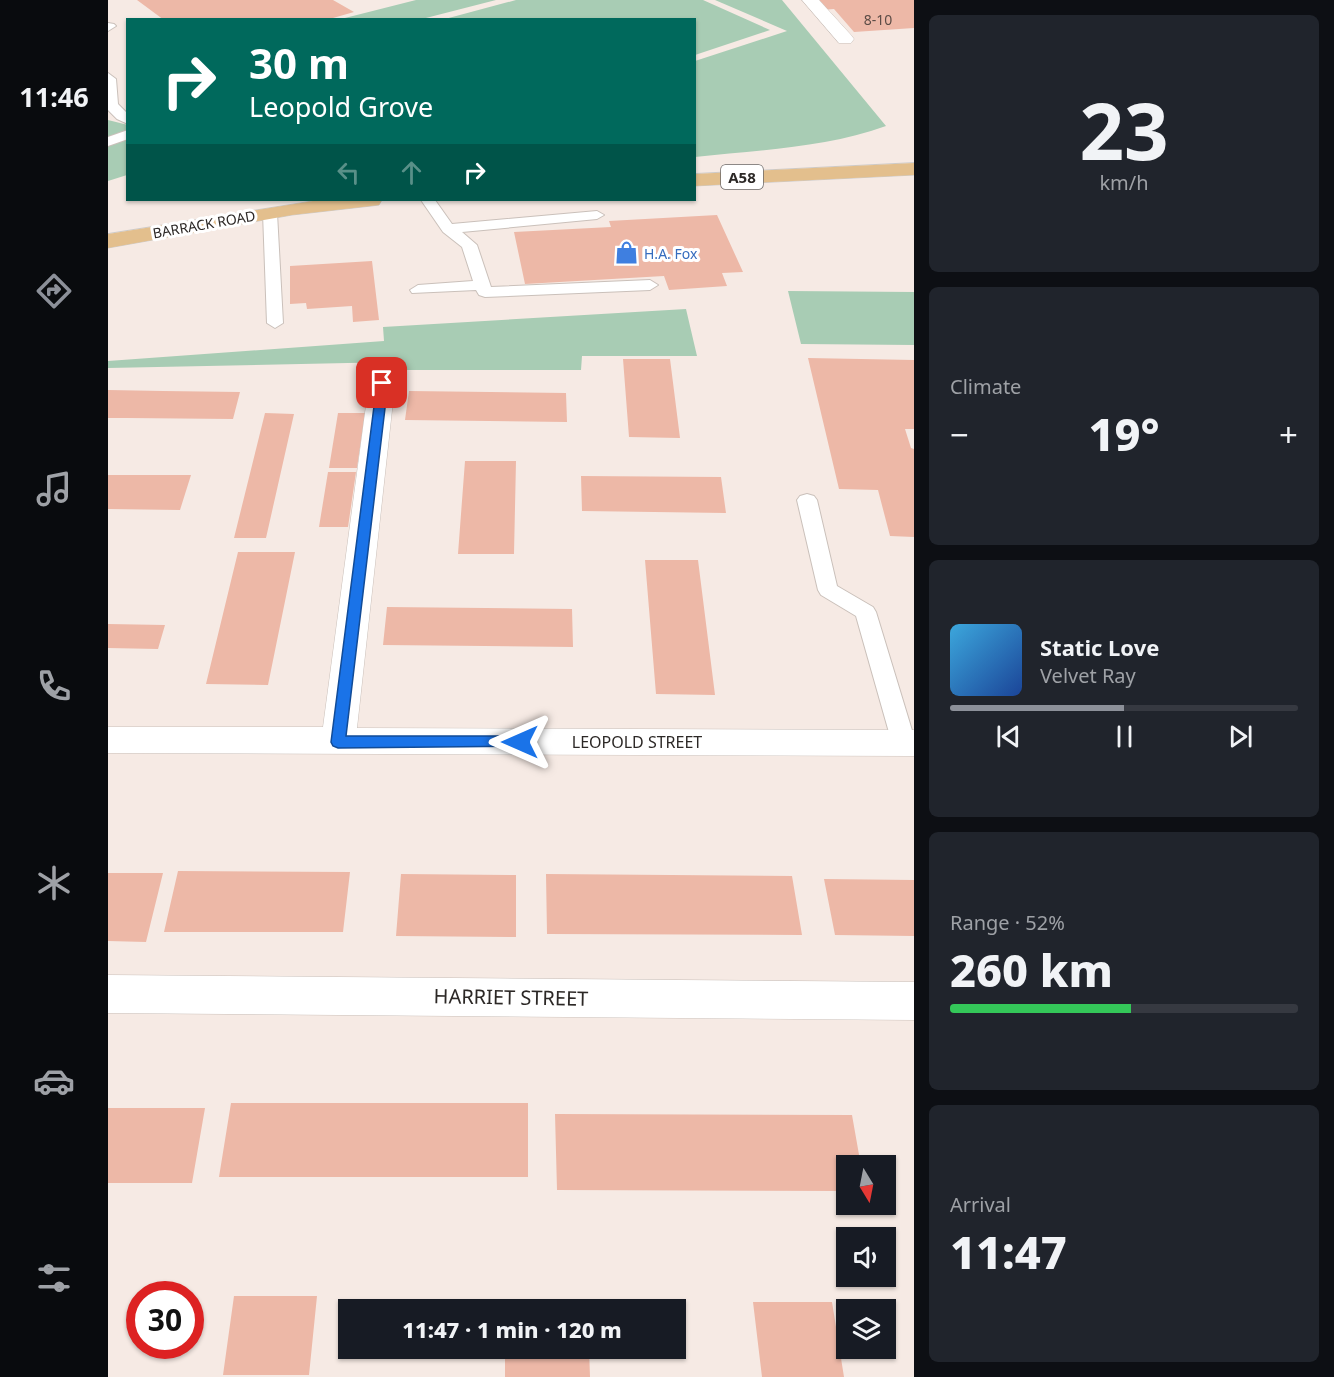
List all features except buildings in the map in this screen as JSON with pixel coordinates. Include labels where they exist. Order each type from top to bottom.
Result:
[{"type":"main road","name":"A58","points":[[872,169],[914,149]]},
{"type":"main road","name":"A58","points":[[696,180],[872,169],[914,169]]},
{"type":"main road","name":"BARRACK ROAD","points":[[108,241],[270,213],[363,201]]},
{"type":"street","points":[[810,0],[845,39]]},
{"type":"street","points":[[338,742],[382,383]]},
{"type":"street","name":"LEOPOLD STREET","points":[[108,740],[909,743]]},
{"type":"street","name":"HARRIET STREET","points":[[108,994],[914,1001]]},
{"type":"lane","points":[[108,77],[110,79],[110,108],[114,114],[126,119]]},
{"type":"lane","points":[[108,142],[126,135]]},
{"type":"lane","points":[[429,201],[448,229],[469,245],[485,292],[650,285]]},
{"type":"lane","points":[[270,213],[275,323]]},
{"type":"lane","points":[[448,229],[597,215]]},
{"type":"lane","points":[[418,290],[483,285]]},
{"type":"lane","points":[[807,501],[828,590],[865,612],[909,743]]},
{"type":"green space","points":[[416,0],[496,0],[426,18],[345,18]]},
{"type":"green space","points":[[516,0],[703,0],[770,30],[696,55],[696,18],[449,18]]},
{"type":"green space","points":[[715,0],[782,0],[886,126],[815,144],[696,157],[696,61],[787,31]]},
{"type":"green space","points":[[108,120],[126,124],[126,175],[108,181]]},
{"type":"green space","points":[[788,291],[914,292],[914,345],[801,344]]},
{"type":"green space","points":[[686,309],[697,356],[582,356],[581,370],[395,370],[395,362],[108,368],[108,361],[384,341],[383,327]]},
{"type":"place","name":"H.A. Fox","points":[[626,253]]},
{"type":"route","points":[[382,383],[338,742],[520,742]]}]
